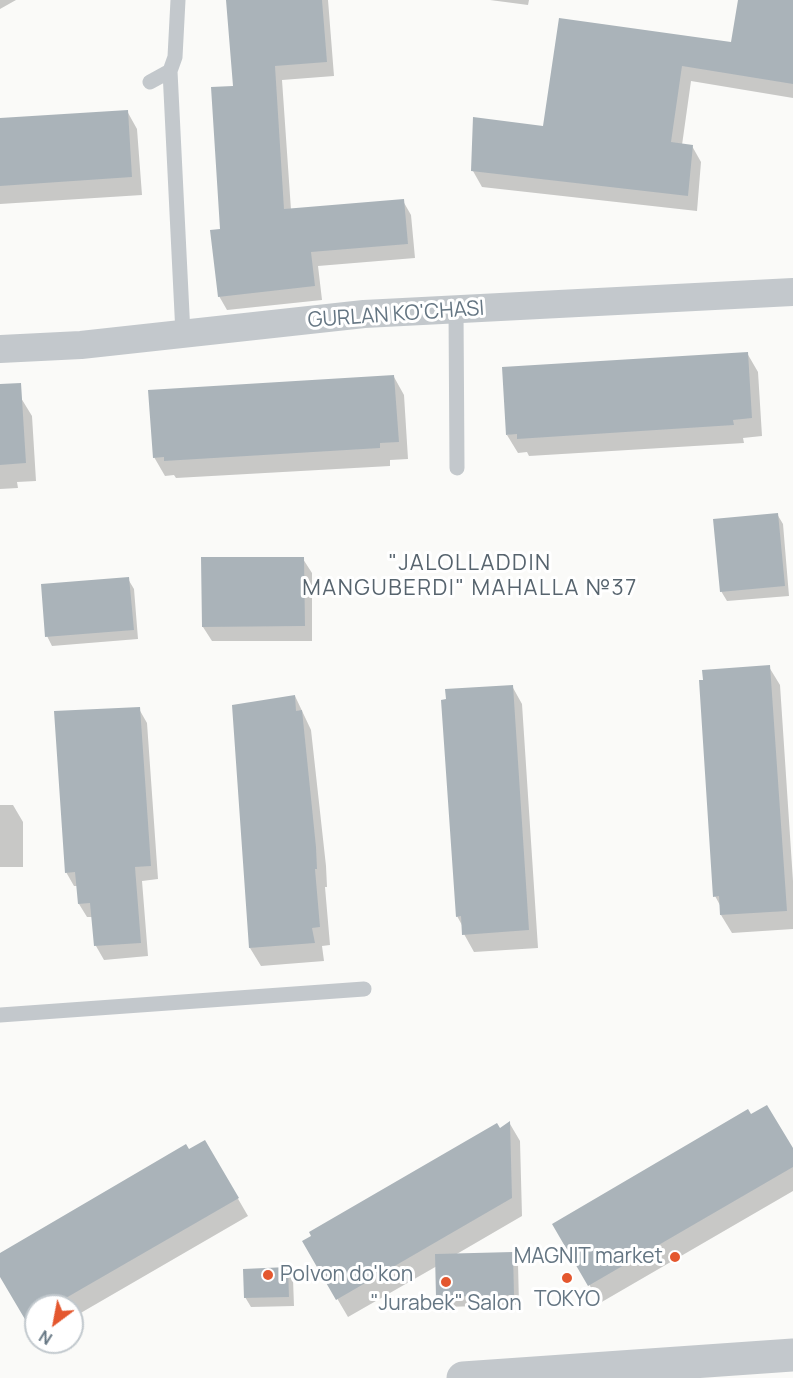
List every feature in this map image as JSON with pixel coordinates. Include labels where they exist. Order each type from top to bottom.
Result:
[{"type":"street","name":"GURLAN KO'CHASI","points":[[0,349],[81,345],[364,314],[793,292]]},
{"type":"street","points":[[463,1378],[793,1355]]},
{"type":"lane","points":[[178,0],[175,57],[170,71],[183,334]]},
{"type":"lane","points":[[150,82],[170,71]]},
{"type":"lane","points":[[456,310],[457,468]]},
{"type":"lane","points":[[0,1015],[364,990]]},
{"type":"building","points":[[226,0],[322,0],[327,62],[275,66],[284,209],[404,199],[408,244],[311,252],[315,286],[218,297],[210,230],[220,229],[211,87],[233,86]]},
{"type":"building","points":[[738,0],[793,0],[793,84],[682,66],[671,142],[693,145],[688,196],[471,171],[473,117],[543,126],[559,18],[731,42]]},
{"type":"building","points":[[128,110],[132,177],[0,186],[0,118]]},
{"type":"building","points":[[748,352],[752,418],[733,420],[734,425],[517,439],[517,434],[506,435],[502,367]]},
{"type":"building","points":[[394,375],[399,442],[380,443],[380,448],[164,461],[164,457],[153,458],[148,390]]},
{"type":"building","points":[[21,383],[26,463],[0,465],[0,384]]},
{"type":"building","points":[[778,513],[785,586],[720,592],[713,519]]},
{"type":"building","points":[[201,557],[304,557],[305,626],[202,627]]},
{"type":"building","points":[[129,577],[134,630],[45,637],[41,584]]},
{"type":"building","points":[[770,665],[787,911],[720,915],[719,896],[713,897],[699,680],[703,680],[702,670]]},
{"type":"building","points":[[513,685],[529,930],[462,935],[461,916],[456,917],[441,700],[446,699],[445,689]]},
{"type":"building","points":[[295,695],[296,711],[302,710],[316,847],[317,869],[315,869],[320,927],[312,928],[315,943],[249,948],[232,705]]},
{"type":"building","points":[[140,707],[151,866],[135,867],[141,943],[94,946],[90,903],[78,904],[75,872],[65,873],[54,711]]},
{"type":"building","points":[[767,1105],[793,1148],[793,1167],[588,1286],[552,1224],[748,1109],[751,1114]]},
{"type":"building","points":[[510,1121],[512,1198],[336,1300],[302,1241],[311,1236],[309,1232],[497,1123],[500,1128]]},
{"type":"building","points":[[205,1140],[239,1198],[73,1294],[24,1294],[24,1318],[0,1277],[0,1253],[186,1144],[189,1149]]},
{"type":"building","points":[[513,1252],[514,1295],[436,1297],[435,1254]]},
{"type":"building","points":[[288,1267],[289,1297],[244,1298],[243,1269]]},
{"type":"place","name":"MAGNIT market","points":[[675,1257]]},
{"type":"place","name":"Polvon do'kon","points":[[268,1275]]},
{"type":"place","name":"TOKYO","points":[[567,1278]]},
{"type":"place","name":"\"Jurabek\" Salon","points":[[446,1282]]},
{"type":"district","name":"\"JALOLLADDIN MANGUBERDI\" MAHALLA №37","points":[[470,576]]}]
